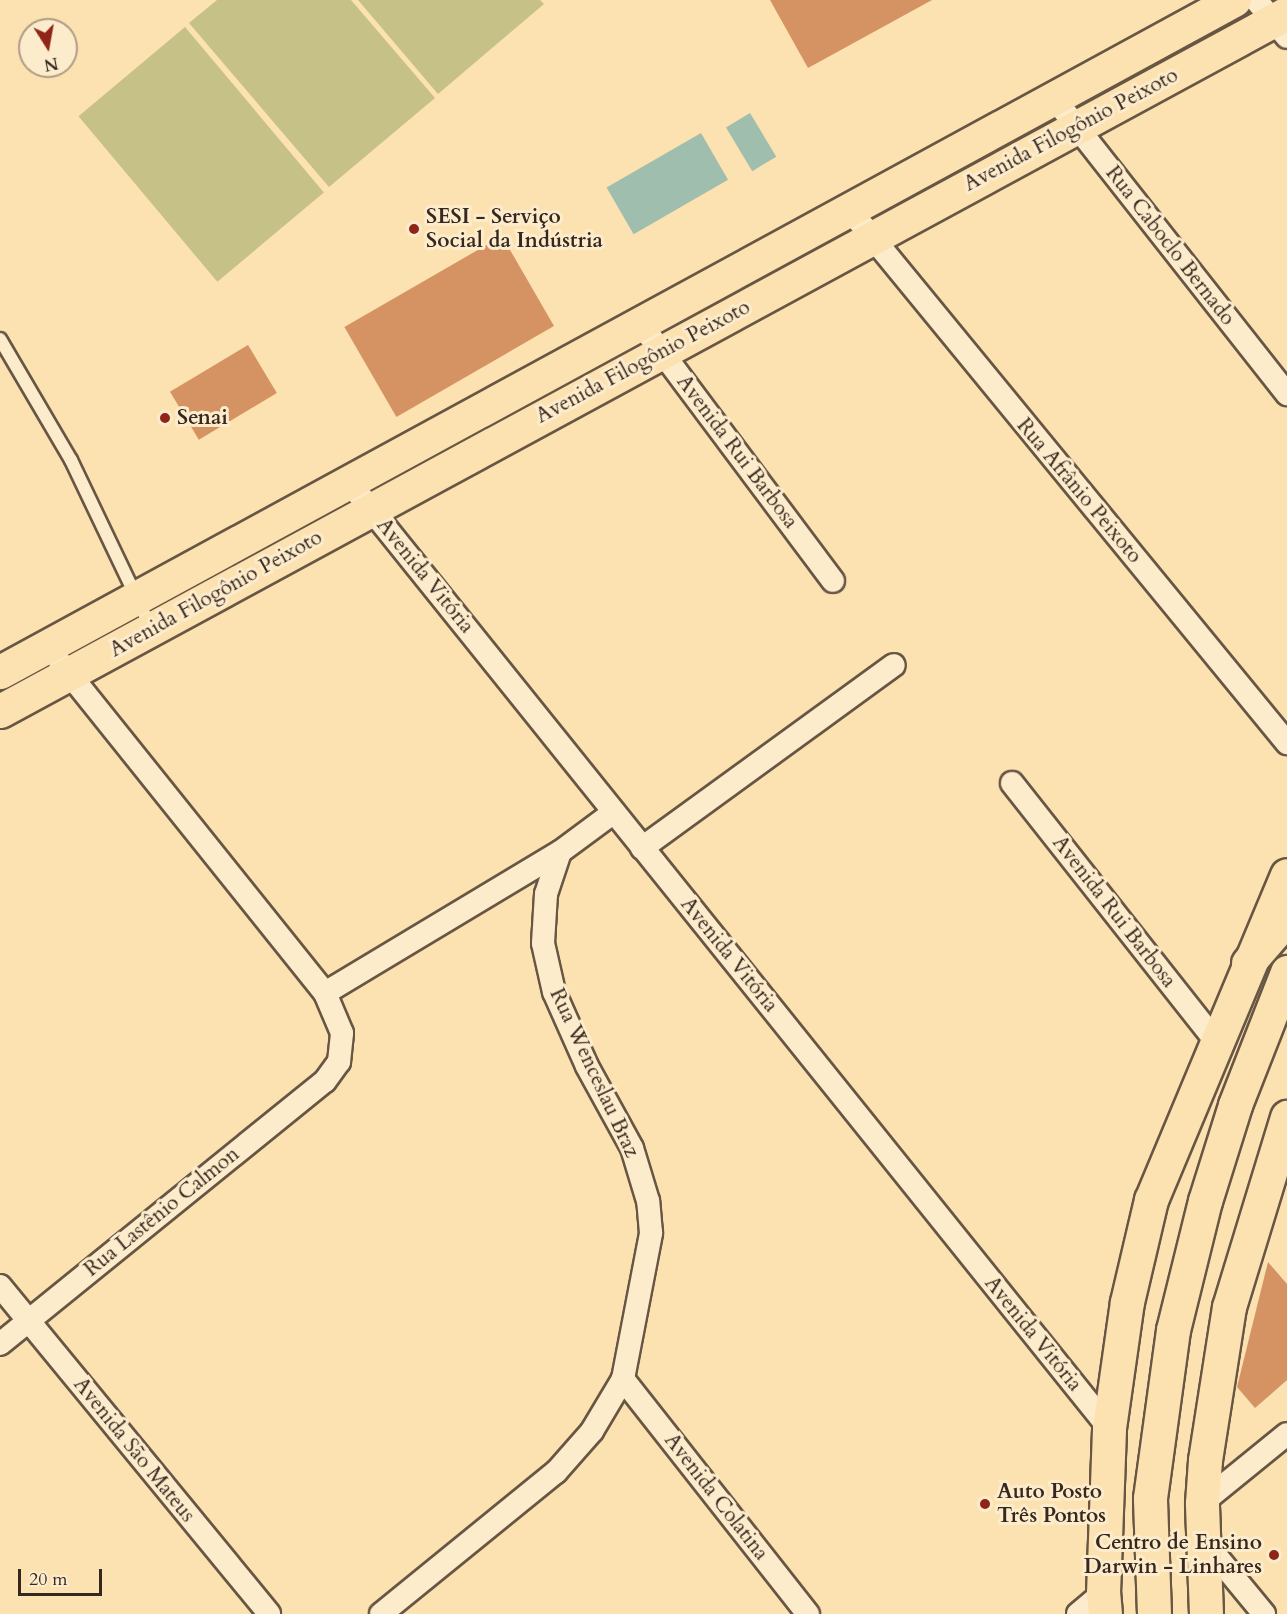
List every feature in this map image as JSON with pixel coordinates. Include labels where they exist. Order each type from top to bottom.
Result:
[{"type":"main road","name":"Avenida Filogônio Peixoto","points":[[0,672],[1234,0]]},
{"type":"main road","name":"Avenida Filogônio Peixoto","points":[[0,711],[1276,18]]},
{"type":"main road","points":[[1104,1603],[1109,1428],[1127,1302],[1151,1200],[1248,963],[1287,875]]},
{"type":"main road","points":[[1248,963],[1287,918]]},
{"type":"main road","points":[[1154,1614],[1150,1498],[1173,1330],[1205,1201],[1235,1105],[1287,972]]},
{"type":"main road","points":[[1206,1614],[1202,1503],[1205,1460],[1229,1307],[1287,1119]]},
{"type":"street","name":"Rua Caboclo Bernado","points":[[1054,98],[1287,394]]},
{"type":"street","name":"Rua Afrânio Peixoto","points":[[849,209],[1287,743]]},
{"type":"street","name":"Avenida Rui Barbosa","points":[[640,323],[833,581]]},
{"type":"street","name":"Avenida Vitória","points":[[349,482],[1109,1428]]},
{"type":"street","points":[[47,647],[325,993],[560,852],[614,812]]},
{"type":"street","points":[[642,848],[894,665]]},
{"type":"street","name":"Avenida Rui Barbosa","points":[[1012,783],[1216,1041]]},
{"type":"street","name":"Rua Wenceslau Braz","points":[[381,1614],[556,1472],[592,1431],[623,1379],[651,1233],[648,1201],[632,1148],[588,1066],[554,992],[543,943],[546,894],[560,852]]},
{"type":"street","name":"Rua Lastênio Calmon","points":[[0,1344],[325,1081],[339,1062],[342,1033],[325,993]]},
{"type":"street","name":"Avenida São Mateus","points":[[0,1286],[269,1614]]},
{"type":"street","name":"Avenida Colatina","points":[[623,1379],[808,1614]]},
{"type":"street","points":[[1202,1503],[1287,1434]]},
{"type":"street","points":[[1203,1539],[1264,1614]]},
{"type":"street","points":[[1078,1614],[1104,1603]]},
{"type":"lane","points":[[0,339],[71,460],[152,629]]},
{"type":"shaded area","points":[[217,0],[351,0],[435,98],[329,187],[189,23]]},
{"type":"shaded area","points":[[358,0],[540,0],[544,4],[438,94]]},
{"type":"shaded area","points":[[185,27],[324,192],[217,282],[79,116]]},
{"type":"shaded area","points":[[750,113],[776,157],[752,171],[726,127]]},
{"type":"shaded area","points":[[701,133],[728,180],[634,234],[607,188]]},
{"type":"building","points":[[770,0],[932,0],[808,68]]},
{"type":"building","points":[[502,236],[554,326],[396,417],[344,327]]},
{"type":"building","points":[[248,345],[277,393],[199,440],[170,392]]},
{"type":"building","points":[[1268,1262],[1287,1284],[1287,1380],[1255,1408],[1237,1387]]},
{"type":"place","name":"SESI - Serviço Social da Indústria","points":[[414,229]]},
{"type":"place","name":"Senai","points":[[165,418]]},
{"type":"place","name":"Auto Posto Três Pontos","points":[[985,1504]]},
{"type":"place","name":"Centro de Ensino Darwin - Linhares","points":[[1274,1555]]}]
